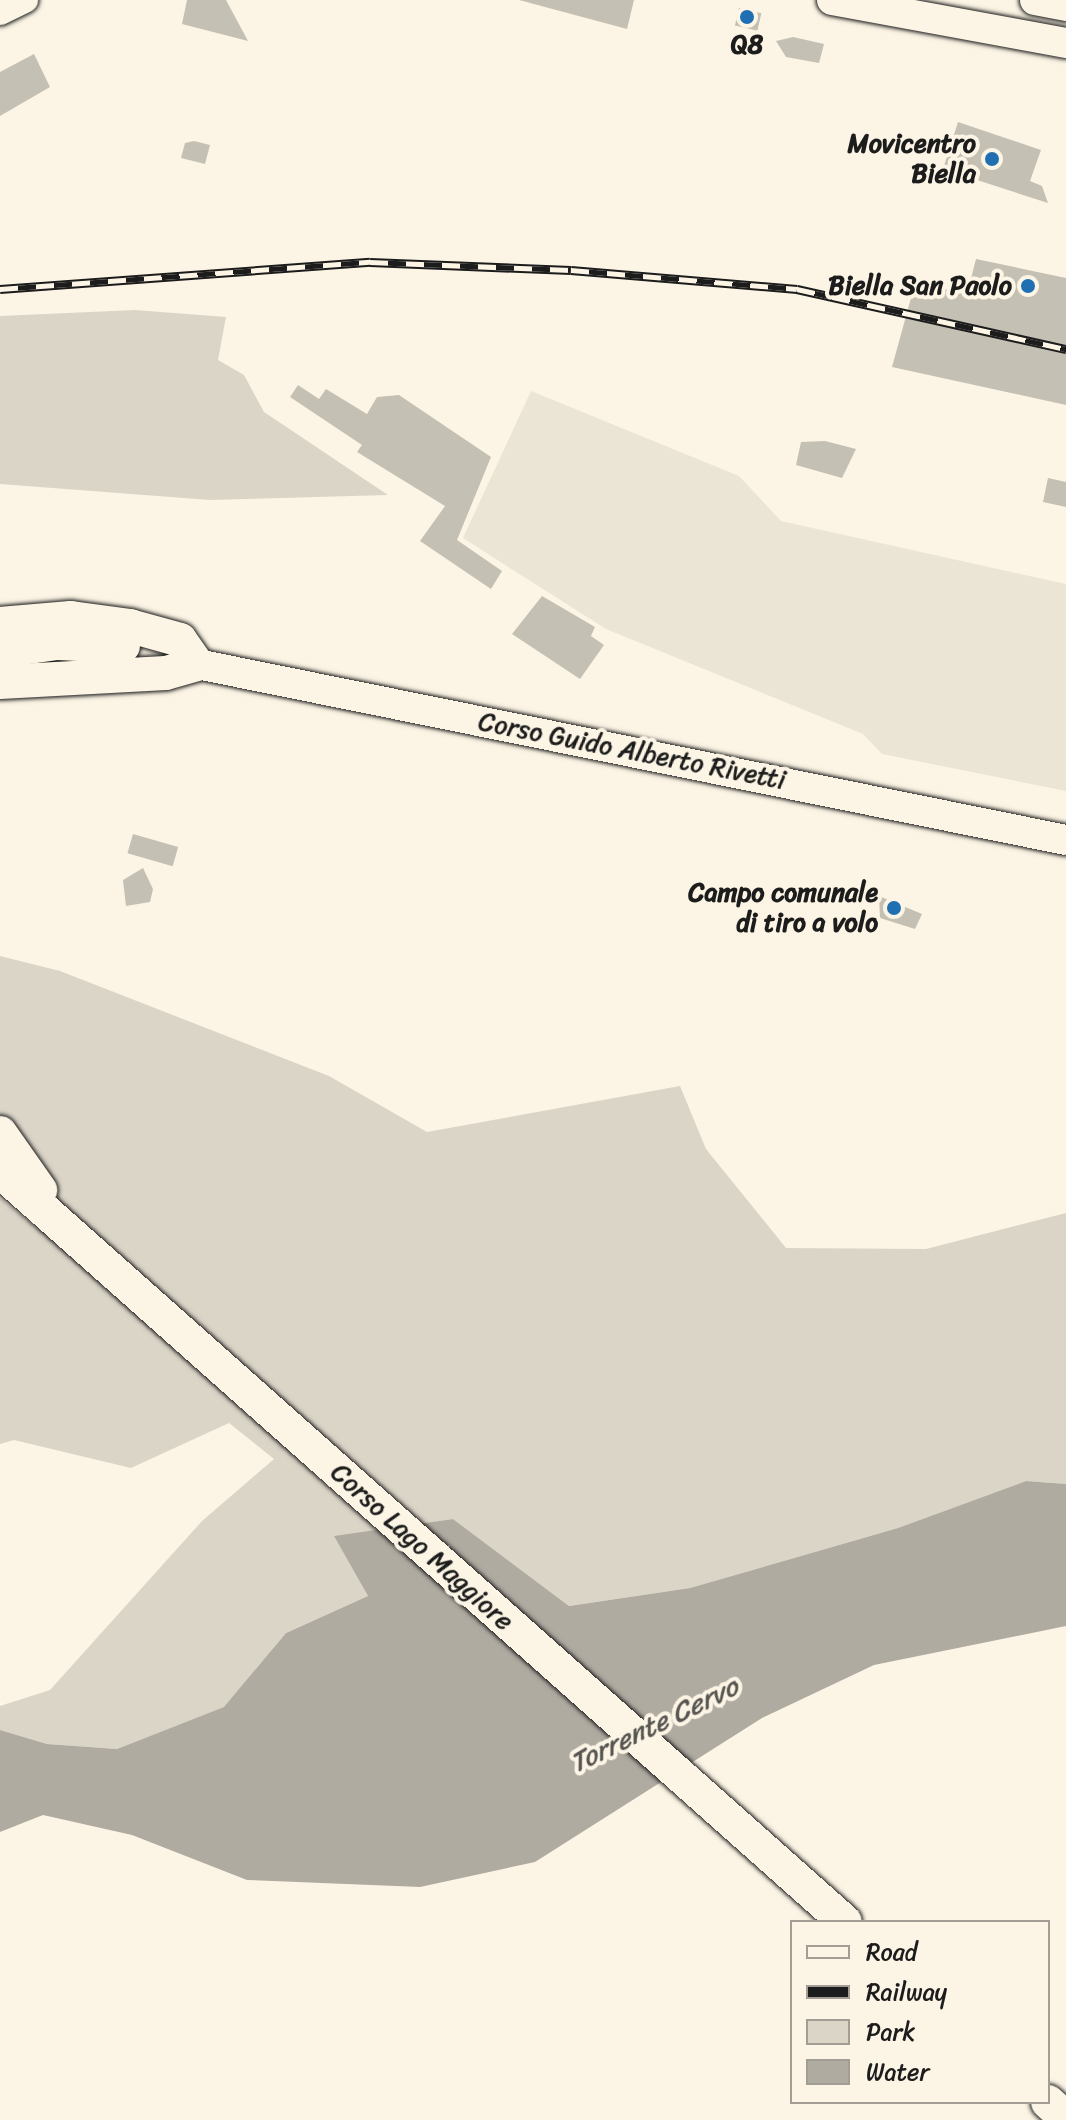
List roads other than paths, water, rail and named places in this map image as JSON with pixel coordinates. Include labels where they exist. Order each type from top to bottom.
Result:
[{"type":"highway","points":[[0,624],[71,618],[130,626],[180,640],[197,664]]},
{"type":"highway","points":[[0,651],[110,643],[197,664]]},
{"type":"highway","points":[[0,682],[166,673],[197,664]]},
{"type":"highway","points":[[0,1133],[78,1241]]},
{"type":"highway","name":"Corso Lago Maggiore","points":[[0,1171],[843,1920]]},
{"type":"highway","points":[[0,1206],[78,1241]]},
{"type":"highway","points":[[1050,2104],[1066,2118]]},
{"type":"main road","points":[[832,0],[887,13],[1066,43]]},
{"type":"main road","points":[[1035,0],[1066,6]]},
{"type":"main road","name":"Corso Guido Alberto Rivetti","points":[[197,664],[1066,840]]},
{"type":"street","points":[[0,12],[25,0]]},
{"type":"water","name":"Torrente Cervo","points":[[1026,1481],[1066,1484],[1066,1626],[874,1665],[762,1718],[535,1862],[420,1887],[247,1880],[132,1835],[43,1815],[0,1832],[0,1730],[47,1744],[117,1749],[224,1707],[286,1633],[368,1596],[334,1536],[453,1519],[569,1606],[690,1588],[898,1528]]},
{"type":"railway","points":[[0,289],[370,262],[571,270],[797,289],[1066,349]]},
{"type":"place","name":"Q8","points":[[747,17]]},
{"type":"place","name":"Movicentro Biella","points":[[992,159]]},
{"type":"place","name":"Biella San Paolo","points":[[1028,286]]},
{"type":"place","name":"Campo comunale di tiro a volo","points":[[894,908]]}]
